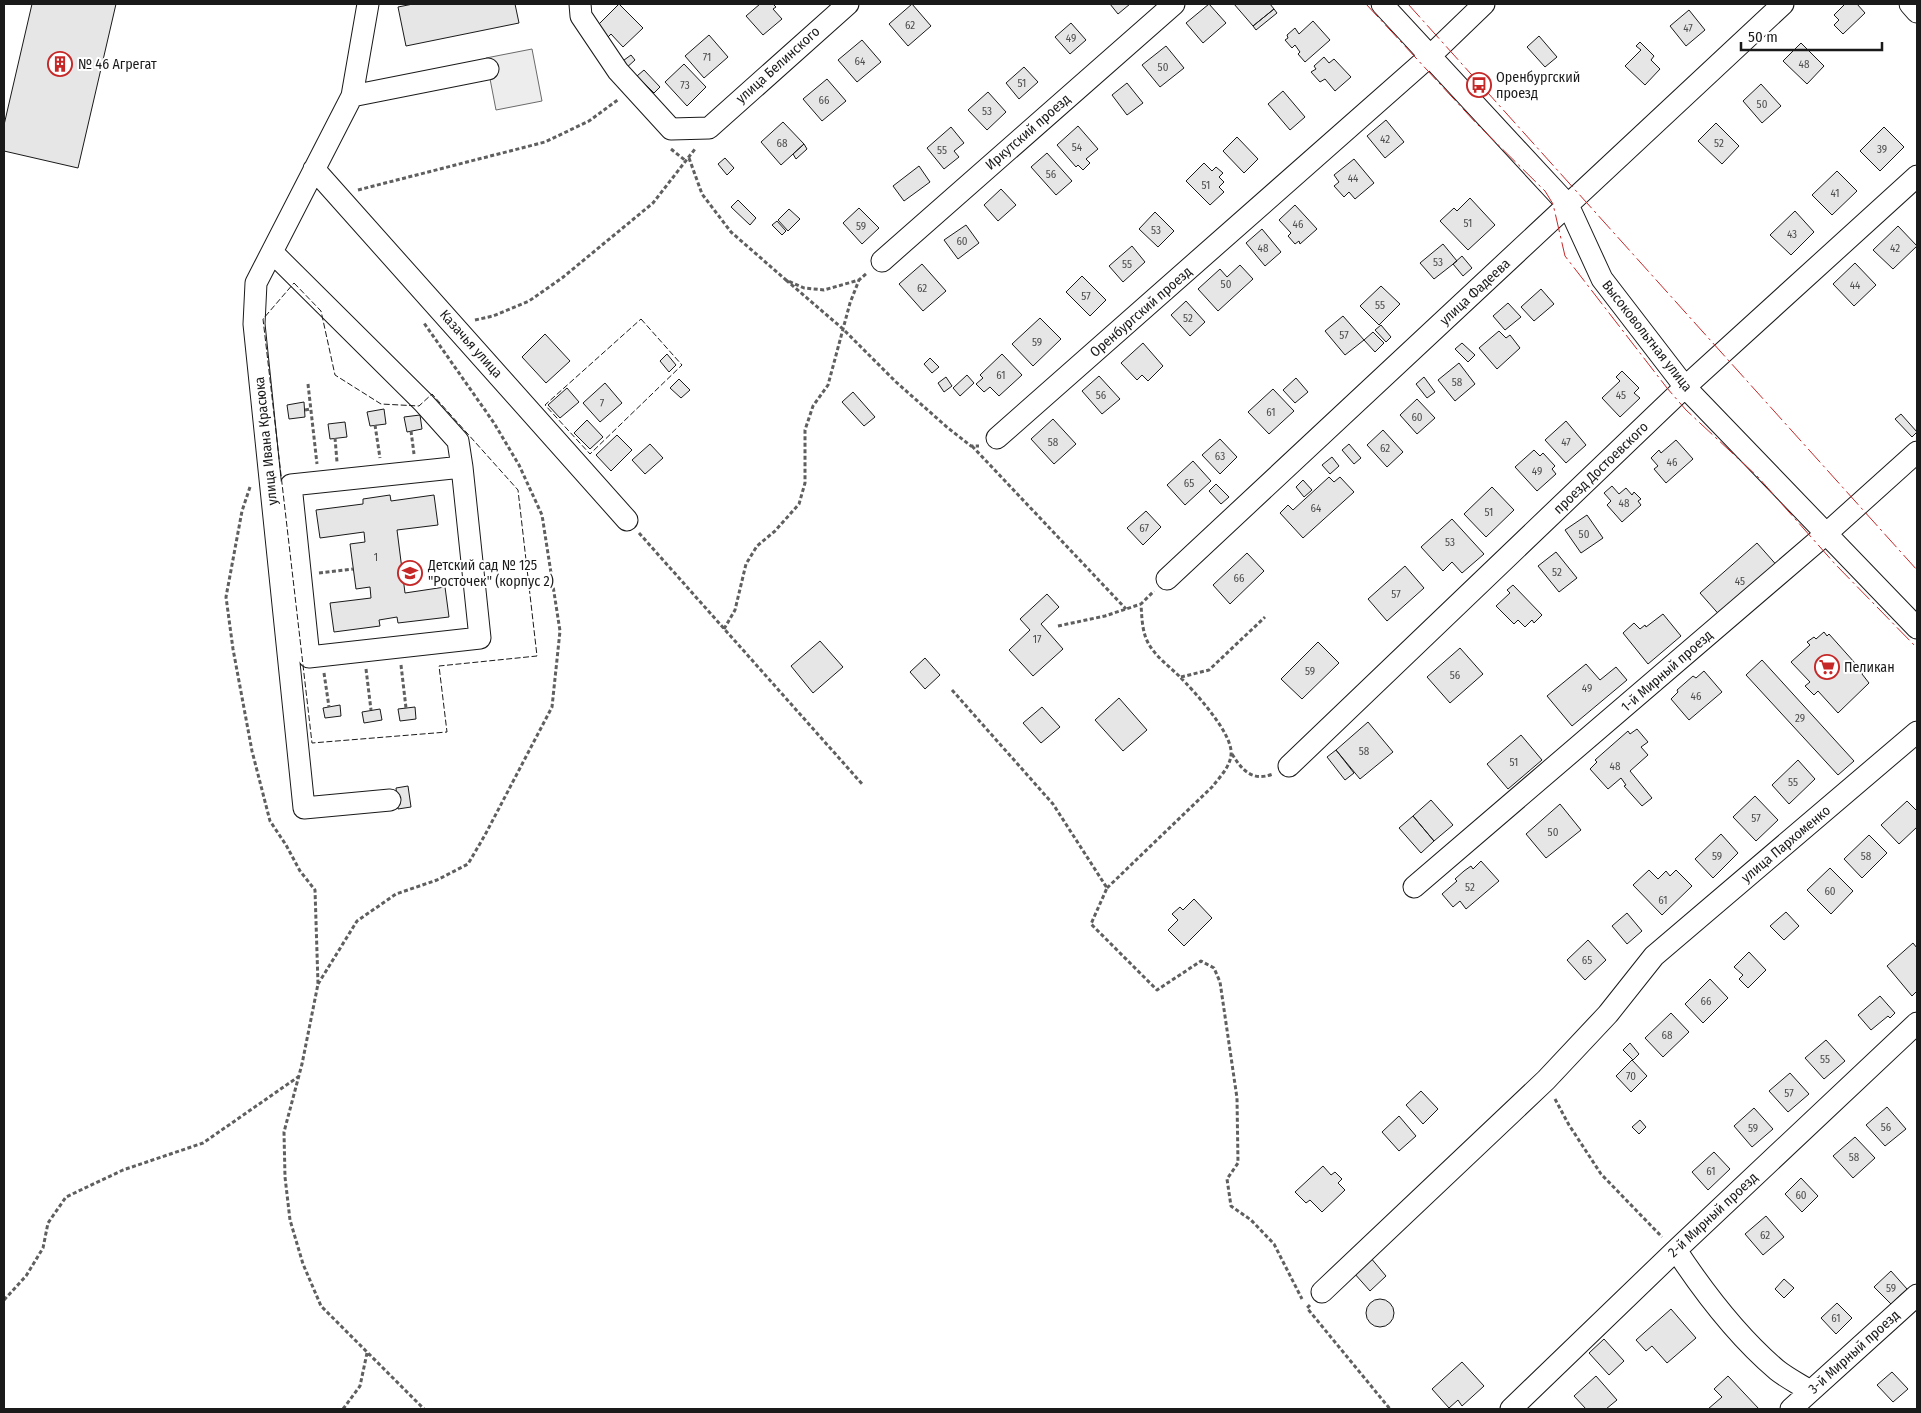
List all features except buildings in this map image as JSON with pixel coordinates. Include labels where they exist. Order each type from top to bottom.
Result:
[{"type":"street","name":"улица Ивана Красюка","points":[[368,4],[352,96],[256,283],[254,324],[304,808],[390,800]]},
{"type":"street","points":[[580,4],[581,16],[618,71],[671,129],[709,128]]},
{"type":"street","name":"улица Белинского","points":[[709,128],[848,4]]},
{"type":"street","name":"Иркутский проезд","points":[[882,261],[1174,4]]},
{"type":"street","name":"Высоковольтная улица","points":[[1382,4],[1568,205],[1602,279],[1685,388],[1917,628]]},
{"type":"street","name":"Оренбургский проезд","points":[[997,438],[1430,56],[1484,4]]},
{"type":"street","name":"улица Фадеева","points":[[1167,580],[1783,4]]},
{"type":"street","points":[[1910,4],[1917,12]]},
{"type":"street","points":[[352,96],[488,69]]},
{"type":"street","name":"Казачья улица","points":[[314,169],[627,520]]},
{"type":"street","name":"проезд Достоевского","points":[[1289,766],[1685,388],[1917,176]]},
{"type":"street","points":[[272,252],[423,402],[458,442],[462,467],[480,638],[309,656],[290,485],[462,467]]},
{"type":"street","name":"1-й Мирный проезд","points":[[1414,887],[1827,533],[1917,452]]},
{"type":"street","name":"улица Пархоменко","points":[[1322,1292],[1546,1080],[1608,1014],[1654,956],[1917,732]]},
{"type":"street","name":"2-й Мирный проезд","points":[[1511,1409],[1676,1250],[1917,1023]]},
{"type":"street","points":[[1676,1250],[1704,1292],[1744,1338],[1778,1371],[1803,1402]]},
{"type":"street","name":"3-й Мирный проезд","points":[[1803,1402],[1917,1295]]},
{"type":"path","points":[[338,196],[545,142],[588,121],[620,98],[626,104]]},
{"type":"path","points":[[452,324],[493,316],[529,301],[562,278],[653,203],[709,128]]},
{"type":"path","points":[[666,144],[686,161]]},
{"type":"path","points":[[689,157],[702,194],[730,232],[843,329],[896,382],[971,446],[1126,609]]},
{"type":"path","points":[[786,280],[804,288],[824,290],[859,280],[882,261]]},
{"type":"path","points":[[724,629],[735,610],[746,564],[753,552],[799,504],[805,483],[805,430],[813,406],[828,385],[850,303],[859,280]]},
{"type":"path","points":[[308,384],[319,482]]},
{"type":"path","points":[[305,410],[311,409]]},
{"type":"path","points":[[375,425],[382,476]]},
{"type":"path","points":[[971,446],[982,446],[997,438]]},
{"type":"path","points":[[251,485],[242,511],[226,597],[233,650],[252,751],[270,821],[300,871],[315,890],[318,984],[299,1077],[284,1132],[285,1177],[290,1220],[303,1264],[321,1306],[424,1409]]},
{"type":"path","points":[[627,520],[862,786]]},
{"type":"path","points":[[300,576],[353,569]]},
{"type":"path","points":[[1058,626],[1105,616],[1141,604],[1167,580]]},
{"type":"path","points":[[1141,604],[1143,632],[1152,648],[1180,677],[1226,734],[1232,754],[1241,768],[1249,775],[1260,777],[1269,776],[1289,766]]},
{"type":"path","points":[[1180,677],[1209,670],[1265,617]]},
{"type":"path","points":[[398,647],[406,708]]},
{"type":"path","points":[[364,651],[371,710]]},
{"type":"path","points":[[321,655],[329,707]]},
{"type":"path","points":[[952,690],[1053,804],[1106,888]]},
{"type":"path","points":[[1232,754],[1226,769],[1212,787],[1106,888],[1091,924],[1158,990],[1201,961],[1214,968],[1220,982],[1237,1098],[1238,1163],[1227,1179],[1231,1206],[1251,1220],[1274,1244],[1307,1308],[1390,1409]]},
{"type":"path","points":[[4,1300],[26,1276],[42,1248],[48,1223],[66,1197],[123,1170],[203,1143],[299,1077]]},
{"type":"path","points":[[1546,1080],[1569,1125],[1601,1174],[1640,1216],[1676,1250]]},
{"type":"path","points":[[1307,1308],[1322,1292]]},
{"type":"path","points":[[343,1409],[360,1386],[367,1352]]},
{"type":"shaded area","points":[[532,49],[542,101],[496,110],[486,58]]},
{"type":"fence","points":[[294,283],[321,311],[335,375],[381,404],[419,406],[432,394],[518,490],[537,656],[439,666],[447,732],[312,743],[263,319],[294,283]]},
{"type":"fence","points":[[641,319],[682,365],[590,454],[545,405],[641,319]]},
{"type":"power","points":[[1366,4],[1477,124],[1545,191],[1553,204],[1565,256],[1667,388],[1686,410],[1758,477],[1835,564],[1917,648]]},
{"type":"power","points":[[1408,4],[1917,570]]},
{"type":"place","name":"№ 46 Агрегат","points":[[60,64]]},
{"type":"place","name":"Оренбургский проезд","points":[[1479,85]]},
{"type":"place","name":"Детский сад № 125 \"Росточек\" (корпус 2)","points":[[410,573]]},
{"type":"place","name":"Пеликан","points":[[1827,667]]}]
